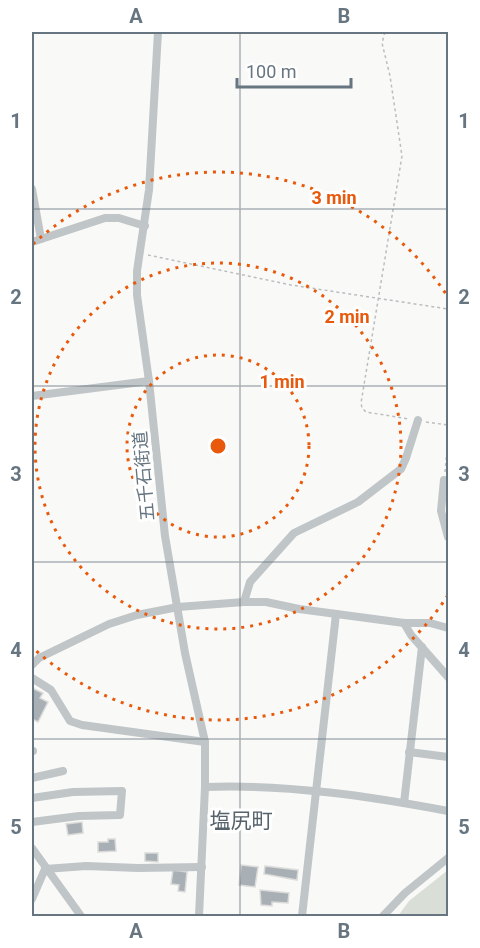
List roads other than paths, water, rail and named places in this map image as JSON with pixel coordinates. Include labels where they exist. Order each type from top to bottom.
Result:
[{"type":"street","name":"五千石街道","points":[[158,32],[153,139],[145,226],[136,271],[137,295],[150,381],[165,536],[185,653],[205,742],[199,916]]},
{"type":"street","points":[[32,189],[41,239]]},
{"type":"street","points":[[32,242],[105,218],[119,218],[145,226]]},
{"type":"street","points":[[32,396],[150,381]]},
{"type":"street","points":[[244,602],[250,582],[294,533],[358,502],[401,469],[418,420]]},
{"type":"street","points":[[444,480],[441,511],[448,537]]},
{"type":"street","points":[[32,665],[39,658],[108,624],[137,615],[178,607],[266,602],[336,614],[448,628]]},
{"type":"street","points":[[302,916],[336,614]]},
{"type":"street","points":[[404,623],[448,677]]},
{"type":"street","points":[[404,803],[422,647]]},
{"type":"street","points":[[32,678],[51,690],[66,717],[76,723],[205,742]]},
{"type":"street","points":[[409,752],[448,757]]},
{"type":"street","points":[[32,778],[63,771]]},
{"type":"street","points":[[205,787],[250,786],[316,792],[448,811]]},
{"type":"street","points":[[32,798],[73,792],[122,791],[120,815],[79,816],[32,822]]},
{"type":"street","points":[[32,848],[81,916]]},
{"type":"street","points":[[383,916],[405,893],[448,858]]},
{"type":"street","points":[[45,869],[86,866],[202,867]]},
{"type":"street","points":[[32,899],[45,869]]},
{"type":"district","name":"塩尻町","points":[[241,821]]}]
